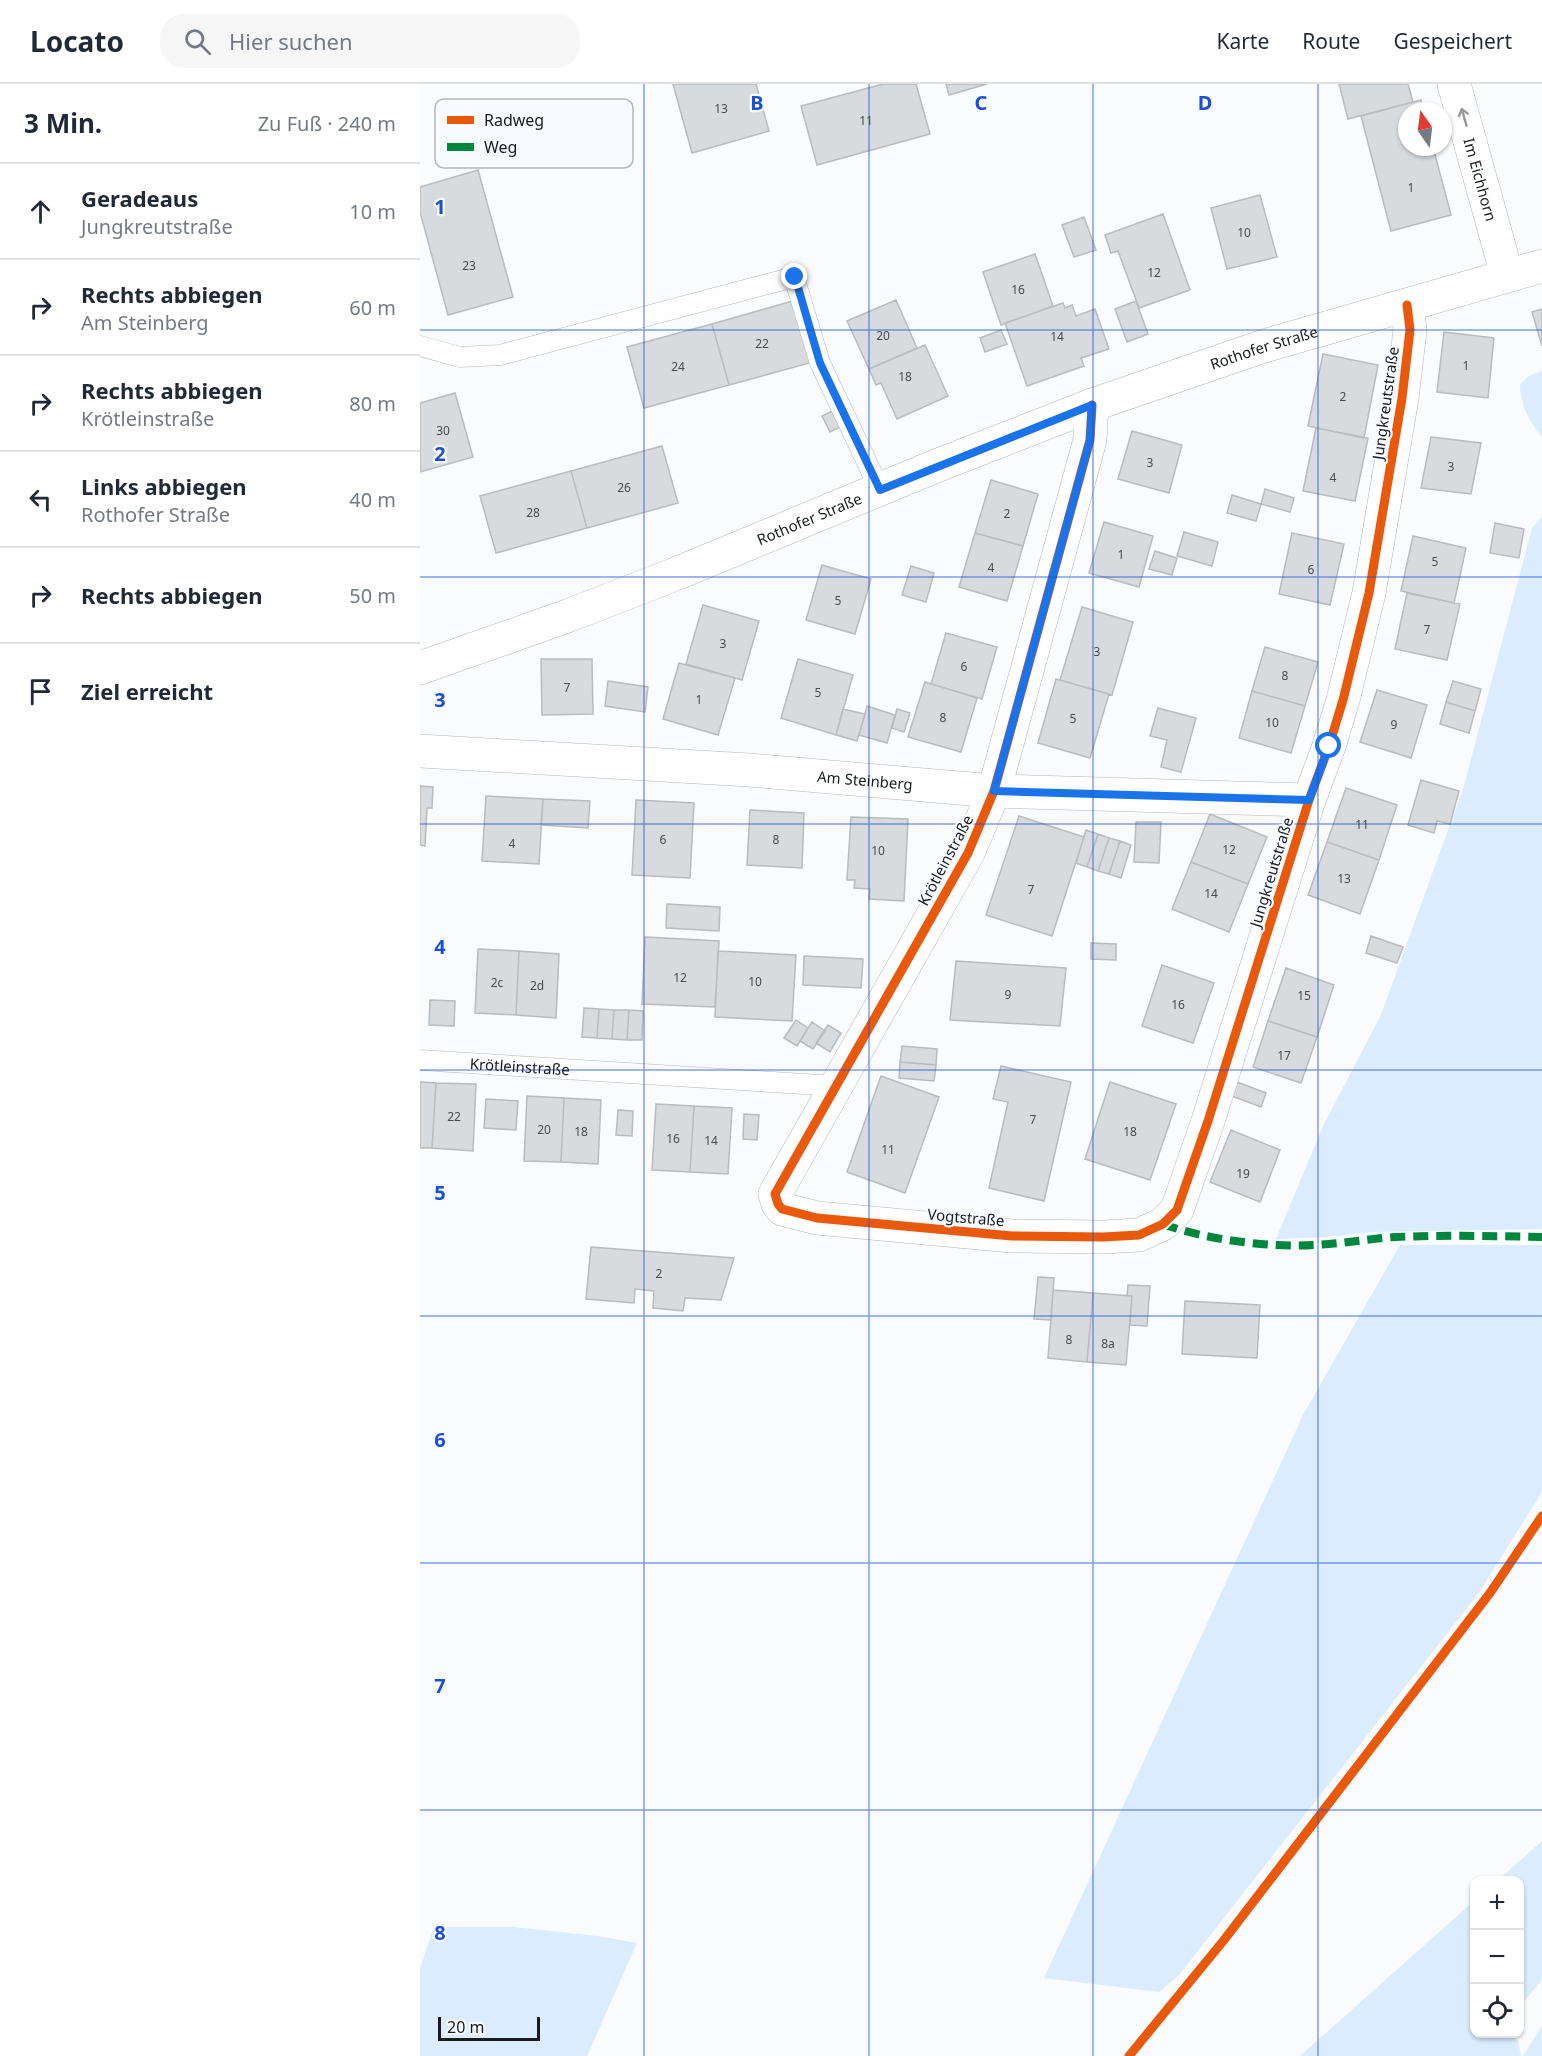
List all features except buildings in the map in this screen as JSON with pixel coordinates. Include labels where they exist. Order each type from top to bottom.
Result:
[{"type":"street","name":"Im Eichhorn","points":[[1454,84],[1507,275]]},
{"type":"street","name":"Rothofer Straße","points":[[420,668],[642,587],[977,449],[1092,405],[1264,345],[1542,266]]},
{"type":"street","name":"Jungkreutstraße","points":[[1163,1224],[1177,1210],[1209,1121],[1309,800],[1343,700],[1369,593],[1402,398],[1410,330],[1407,305]]},
{"type":"street","name":"Krötleinstraße","points":[[775,1194],[968,853],[994,791],[1090,440],[1092,405]]},
{"type":"street","name":"Am Steinberg","points":[[420,751],[749,770],[994,791],[1309,800]]},
{"type":"street","name":"Vogtstraße","points":[[775,1194],[782,1209],[817,1218],[1012,1236],[1139,1235],[1163,1224]]},
{"type":"lane","points":[[420,346],[460,357],[500,355],[795,277],[820,363],[880,490]]},
{"type":"lane","name":"Krötleinstraße","points":[[420,1060],[836,1086]]},
{"type":"shaded area","points":[[1542,371],[1542,437],[1526,412],[1520,384],[1529,376]]},
{"type":"shaded area","points":[[1542,517],[1542,1229],[1371,1232],[1276,1239],[1324,1124],[1381,1015],[1464,786],[1532,528]]},
{"type":"shaded area","points":[[1400,1245],[1542,1245],[1542,1492],[1478,1594],[1179,1975],[1159,1992],[1044,1978],[1303,1415]]},
{"type":"shaded area","points":[[1542,1841],[1542,1980],[1524,2001],[1524,1876],[1503,1876]]},
{"type":"shaded area","points":[[1470,1905],[1470,2038],[1515,2038],[1521,2056],[1300,2056]]},
{"type":"shaded area","points":[[434,1927],[514,1927],[637,1943],[587,2056],[420,2056],[420,1968]]},
{"type":"shaded area","points":[[1542,2026],[1542,2056],[1523,2056]]},
{"type":"marked path","points":[[1163,1224],[1217,1238],[1296,1246],[1413,1236],[1542,1237]]},
{"type":"cycle path","points":[[1092,405],[1090,440],[994,791],[968,853],[775,1194],[782,1209],[817,1218],[1012,1236],[1103,1237],[1139,1235],[1163,1224],[1177,1210],[1208,1121],[1309,800],[1343,700],[1369,593],[1402,398],[1410,330],[1407,305]]},
{"type":"cycle path","points":[[1129,2056],[1224,1940],[1490,1593],[1542,1516]]},
{"type":"route","points":[[795,277],[820,363],[880,490],[1092,405],[1090,440],[994,791],[1309,800],[1329,746]]}]
